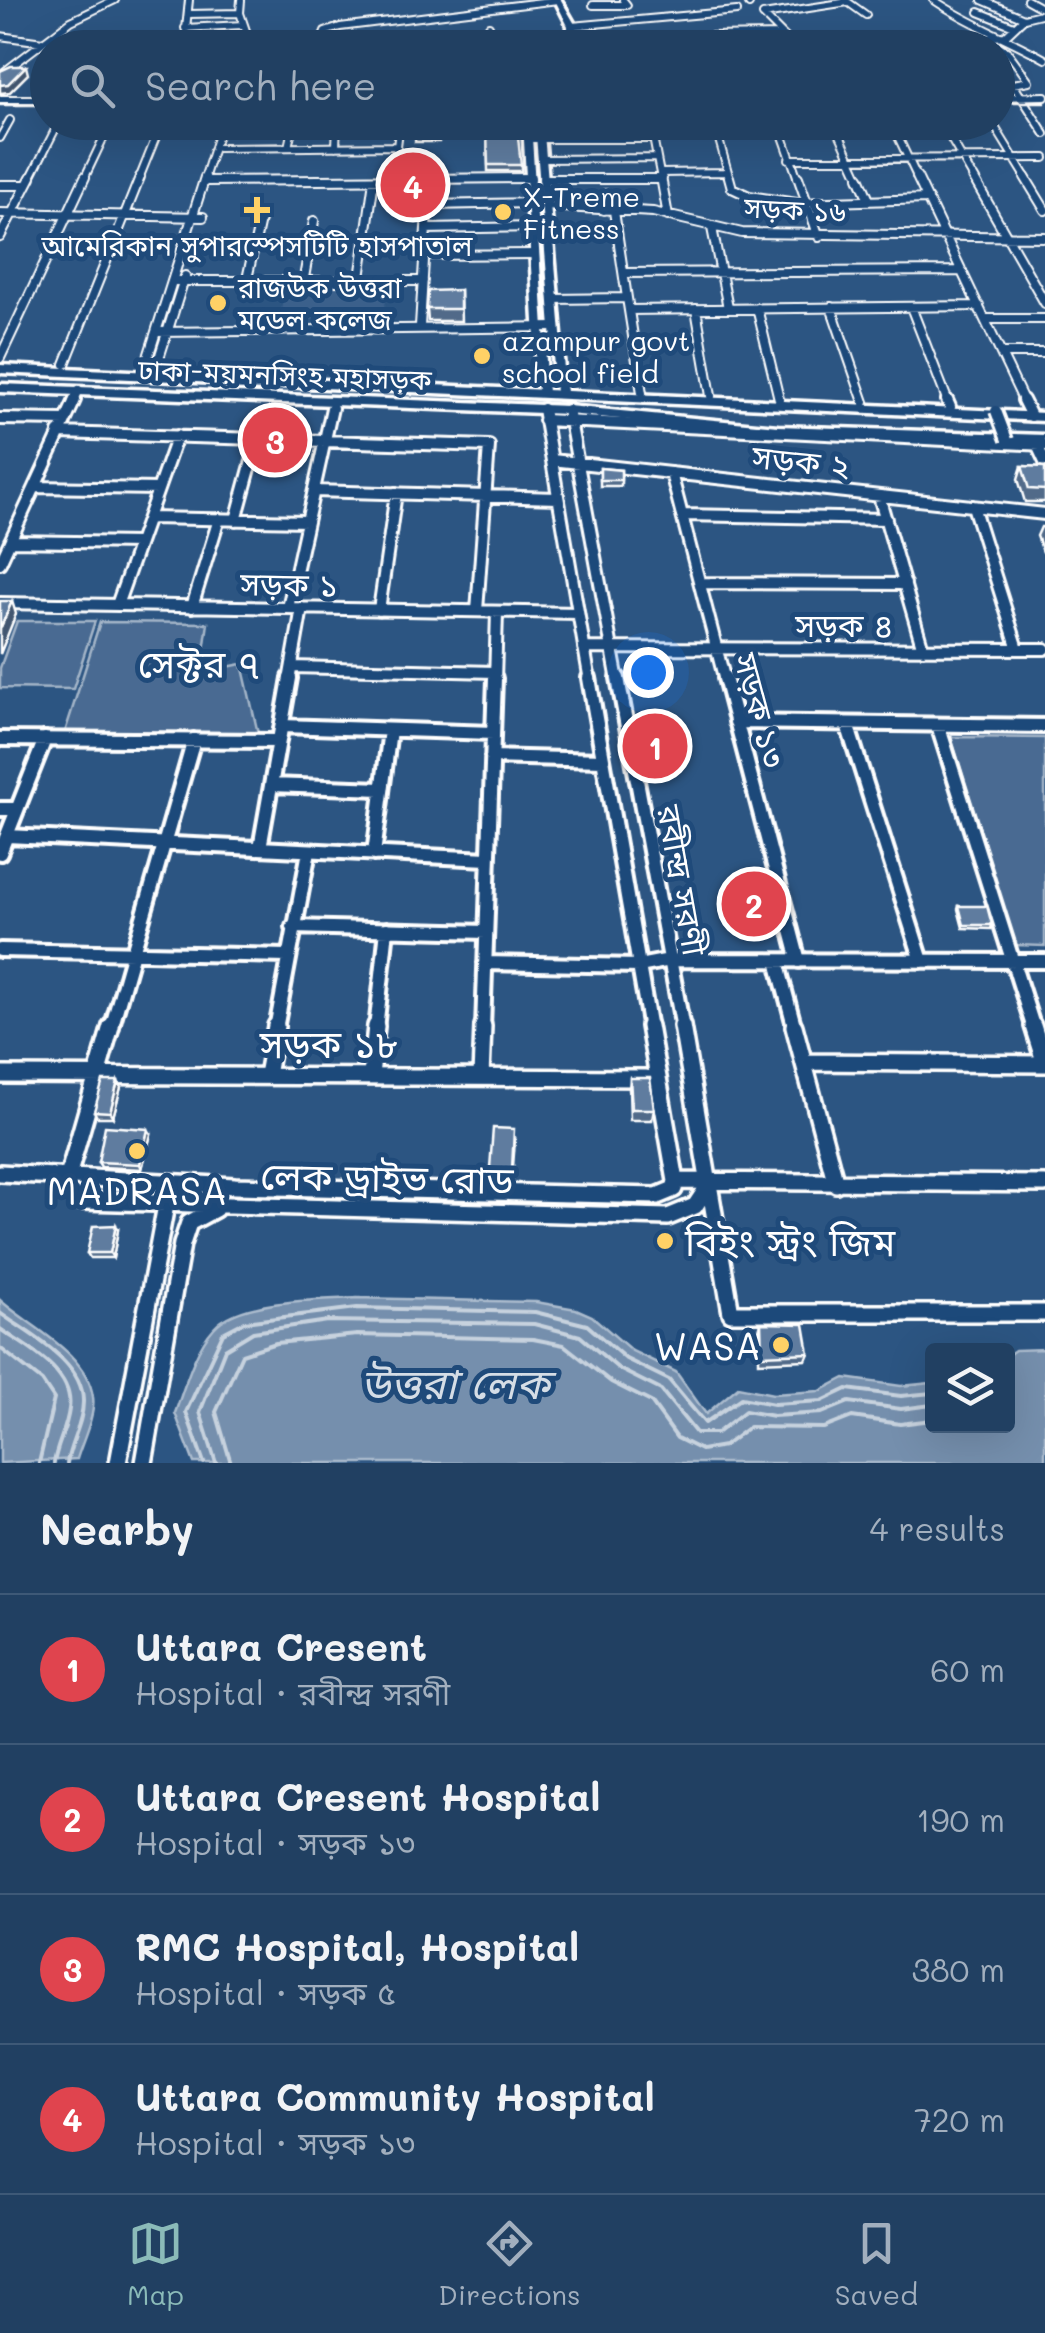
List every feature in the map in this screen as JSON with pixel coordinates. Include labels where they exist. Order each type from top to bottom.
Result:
[{"type":"highway","name":"ঢাকা-ময়মনসিংহ মহাসড়ক","points":[[0,369],[1038,416]]},
{"type":"highway","points":[[0,377],[207,380]]},
{"type":"highway","name":"ঢাকা-ময়মনসিংহ মহাসড়ক","points":[[0,388],[1042,443]]},
{"type":"main road","points":[[558,0],[572,30]]},
{"type":"main road","points":[[534,140],[542,159],[561,393]]},
{"type":"main road","points":[[534,140],[531,178],[543,393]]},
{"type":"street","points":[[59,30],[114,0]]},
{"type":"street","points":[[189,0],[186,28],[244,25]]},
{"type":"street","points":[[241,0],[246,30]]},
{"type":"street","points":[[331,30],[558,0]]},
{"type":"street","points":[[594,4],[627,5],[622,0]]},
{"type":"street","points":[[934,0],[966,22],[988,30]]},
{"type":"street","points":[[982,0],[1024,18]]},
{"type":"street","points":[[1027,0],[1045,12]]},
{"type":"street","points":[[700,1],[708,14]]},
{"type":"street","points":[[778,30],[763,15],[847,1],[866,15]]},
{"type":"street","points":[[572,26],[737,11]]},
{"type":"street","points":[[189,14],[240,12]]},
{"type":"street","points":[[979,12],[1014,26]]},
{"type":"street","points":[[1010,30],[1024,18],[1045,12]]},
{"type":"street","points":[[489,26],[490,30]]},
{"type":"street","points":[[0,36],[30,38]]},
{"type":"street","points":[[1015,42],[1045,59]]},
{"type":"street","points":[[0,75],[30,52]]},
{"type":"street","points":[[1015,62],[1029,81],[1015,84]]},
{"type":"street","points":[[1015,87],[1044,132]]},
{"type":"street","points":[[1015,96],[1045,96]]},
{"type":"street","points":[[0,100],[30,99]]},
{"type":"street","points":[[0,138],[10,120]]},
{"type":"street","points":[[0,238],[49,140]]},
{"type":"street","points":[[0,358],[103,140]]},
{"type":"street","points":[[65,364],[155,140]]},
{"type":"street","points":[[148,374],[221,140]]},
{"type":"street","points":[[288,147],[290,140]]},
{"type":"street","points":[[336,140],[336,146]]},
{"type":"street","points":[[393,180],[397,140]]},
{"type":"street","points":[[653,140],[668,216]]},
{"type":"street","points":[[719,140],[732,188],[763,201],[928,199]]},
{"type":"street","points":[[783,140],[819,237]]},
{"type":"street","points":[[843,140],[869,200]]},
{"type":"street","points":[[900,140],[985,319],[1038,416]]},
{"type":"street","points":[[950,140],[1045,303]]},
{"type":"street","points":[[1003,140],[1045,210]]},
{"type":"street","points":[[221,148],[396,146]]},
{"type":"street","points":[[542,159],[656,158]]},
{"type":"street","points":[[789,159],[1045,158]]},
{"type":"street","points":[[543,179],[727,172]]},
{"type":"street","points":[[210,181],[531,178]]},
{"type":"street","points":[[420,326],[429,179]]},
{"type":"street","points":[[360,278],[374,180]]},
{"type":"street","points":[[0,185],[26,185]]},
{"type":"street","points":[[553,299],[627,298],[605,194]]},
{"type":"street","points":[[428,204],[532,202]]},
{"type":"street","name":"সড়ক ১৬","points":[[546,206],[668,216],[712,228],[819,237],[1045,236]]},
{"type":"street","points":[[0,214],[200,217]]},
{"type":"street","points":[[247,278],[260,220]]},
{"type":"street","points":[[304,278],[314,221]]},
{"type":"street","points":[[426,229],[534,227]]},
{"type":"street","points":[[712,228],[728,308]]},
{"type":"street","points":[[424,254],[535,254]]},
{"type":"street","points":[[624,273],[962,271]]},
{"type":"street","points":[[180,280],[423,280]]},
{"type":"street","points":[[609,298],[627,298],[642,393]]},
{"type":"street","points":[[629,310],[979,306]]},
{"type":"street","points":[[831,307],[864,403]]},
{"type":"street","points":[[911,307],[950,406]]},
{"type":"street","points":[[757,308],[780,399]]},
{"type":"street","points":[[696,309],[711,396]]},
{"type":"street","points":[[985,319],[1045,319]]},
{"type":"street","points":[[162,332],[556,327]]},
{"type":"street","points":[[1002,352],[1045,352]]},
{"type":"street","points":[[0,563],[79,390]]},
{"type":"street","points":[[288,608],[332,408]]},
{"type":"street","points":[[996,411],[1007,440]]},
{"type":"street","name":"রবীন্দ্র সরণী","points":[[544,415],[676,1181]]},
{"type":"street","name":"রবীন্দ্র সরণী","points":[[569,416],[711,1182]]},
{"type":"street","points":[[0,419],[65,420]]},
{"type":"street","points":[[60,433],[489,446],[477,611]]},
{"type":"street","points":[[117,606],[177,436]]},
{"type":"street","points":[[236,520],[258,439]]},
{"type":"street","points":[[1042,443],[1045,462]]},
{"type":"street","name":"সড়ক ২","points":[[552,460],[1045,514]]},
{"type":"street","name":"সড়ক ১৩","points":[[670,473],[799,960]]},
{"type":"street","points":[[35,487],[158,489]]},
{"type":"street","points":[[314,491],[558,498]]},
{"type":"street","points":[[380,610],[396,493]]},
{"type":"street","points":[[880,496],[923,649]]},
{"type":"street","points":[[972,506],[1018,649]]},
{"type":"street","points":[[682,515],[886,518]]},
{"type":"street","points":[[148,518],[307,520]]},
{"type":"street","points":[[192,606],[219,519]]},
{"type":"street","points":[[5,548],[139,543]]},
{"type":"street","points":[[700,582],[905,584]]},
{"type":"street","name":"সড়ক ১","points":[[0,604],[578,613]]},
{"type":"street","points":[[260,848],[302,608]]},
{"type":"street","points":[[481,1077],[497,612]]},
{"type":"street","name":"সড়ক ৪","points":[[584,648],[1045,649]]},
{"type":"street","points":[[292,666],[495,672]]},
{"type":"street","points":[[736,722],[1045,726]]},
{"type":"street","points":[[847,724],[922,961]]},
{"type":"street","points":[[804,1062],[1045,1064],[938,725]]},
{"type":"street","points":[[282,726],[493,733]]},
{"type":"street","points":[[374,854],[390,730]]},
{"type":"street","points":[[0,739],[279,741]]},
{"type":"street","points":[[0,853],[45,740]]},
{"type":"street","points":[[69,1172],[194,740]]},
{"type":"street","points":[[492,758],[603,760]]},
{"type":"street","points":[[271,786],[382,788]]},
{"type":"street","points":[[0,809],[17,809]]},
{"type":"street","points":[[6,836],[488,859]]},
{"type":"street","points":[[266,1075],[310,850]]},
{"type":"street","points":[[293,927],[486,932]]},
{"type":"street","points":[[372,1076],[387,930]]},
{"type":"street","points":[[0,950],[288,956]]},
{"type":"street","points":[[485,962],[639,966],[670,960],[1045,961]]},
{"type":"street","points":[[777,960],[836,1184]]},
{"type":"street","name":"সড়ক ১৮","points":[[0,1075],[658,1078]]},
{"type":"street","name":"লেক ড্রাইভ রোড","points":[[0,1172],[69,1172],[88,1180],[178,1184],[658,1196],[674,1189],[676,1181]]},
{"type":"street","name":"লেক ড্রাইভ রোড","points":[[69,1172],[67,1190],[81,1202],[668,1217],[695,1206],[711,1182]]},
{"type":"street","points":[[676,1181],[1045,1184]]},
{"type":"street","points":[[711,1182],[730,1312],[1045,1312]]},
{"type":"street","points":[[120,1458],[166,1206],[178,1184]]},
{"type":"street","points":[[144,1463],[182,1244],[190,1224],[224,1206]]},
{"type":"shaded area","points":[[286,285],[387,285],[384,319],[279,320]]},
{"type":"shaded area","points":[[17,621],[95,621],[73,689],[0,688],[0,668]]},
{"type":"shaded area","points":[[100,622],[208,623],[201,672],[242,664],[259,738],[65,732]]},
{"type":"shaded area","points":[[951,737],[1045,738],[1045,946],[1015,945]]},
{"type":"water","name":"উত্তরা লেক","points":[[357,1298],[536,1302],[576,1309],[592,1316],[632,1351],[676,1372],[706,1414],[738,1387],[773,1394],[820,1391],[845,1378],[901,1386],[925,1384],[925,1433],[1015,1433],[1015,1350],[1045,1349],[1045,1463],[194,1463],[175,1413],[207,1337],[226,1318],[242,1311],[302,1301]]},
{"type":"water","points":[[0,1300],[69,1354],[89,1381],[92,1411],[77,1459],[0,1463]]},
{"type":"building","points":[[26,66],[8,84],[0,85],[0,71]]},
{"type":"building","points":[[487,140],[518,140],[521,165],[488,165]]},
{"type":"building","points":[[460,290],[460,309],[427,309],[428,291]]},
{"type":"building","points":[[1022,466],[1045,467],[1045,490],[1029,489]]},
{"type":"building","points":[[600,468],[621,470],[621,480],[600,480]]},
{"type":"building","points":[[0,601],[12,601],[0,629]]},
{"type":"building","points":[[959,906],[987,906],[992,925],[964,925]]},
{"type":"building","points":[[630,1078],[650,1078],[654,1109],[632,1109]]},
{"type":"building","points":[[103,1081],[118,1081],[110,1112],[94,1111]]},
{"type":"building","points":[[105,1126],[148,1129],[140,1164],[98,1162]]},
{"type":"building","points":[[493,1128],[514,1129],[512,1169],[490,1168]]},
{"type":"building","points":[[116,1225],[110,1253],[87,1253],[93,1226]]},
{"type":"building","name":"WASA","points":[[761,1323],[804,1324],[809,1353],[762,1355]]},
{"type":"railway","points":[[1015,102],[1045,102]]},
{"type":"railway","points":[[0,105],[30,105]]},
{"type":"place","name":"Uttara Community Hospital","points":[[413,185]]},
{"type":"place","name":"আমেরিকান সুপারস্পেসটিটি হাসপাতাল","points":[[257,210]]},
{"type":"place","name":"X-Treme Fitness","points":[[503,212]]},
{"type":"place","name":"রাজউক উত্তরা মডেল কলেজ","points":[[218,303]]},
{"type":"place","name":"azampur govt school field","points":[[482,356]]},
{"type":"place","name":"RMC Hospital, Hospital","points":[[275,440]]},
{"type":"place","name":"Uttara Cresent","points":[[655,746]]},
{"type":"place","name":"Uttara Cresent Hospital","points":[[754,904]]},
{"type":"place","name":"MADRASA","points":[[137,1151]]},
{"type":"place","name":"বিইং স্ট্রং জিম","points":[[665,1241]]},
{"type":"place","name":"WASA","points":[[781,1345]]},
{"type":"district","name":"সেক্টর ৭","points":[[199,663]]}]
